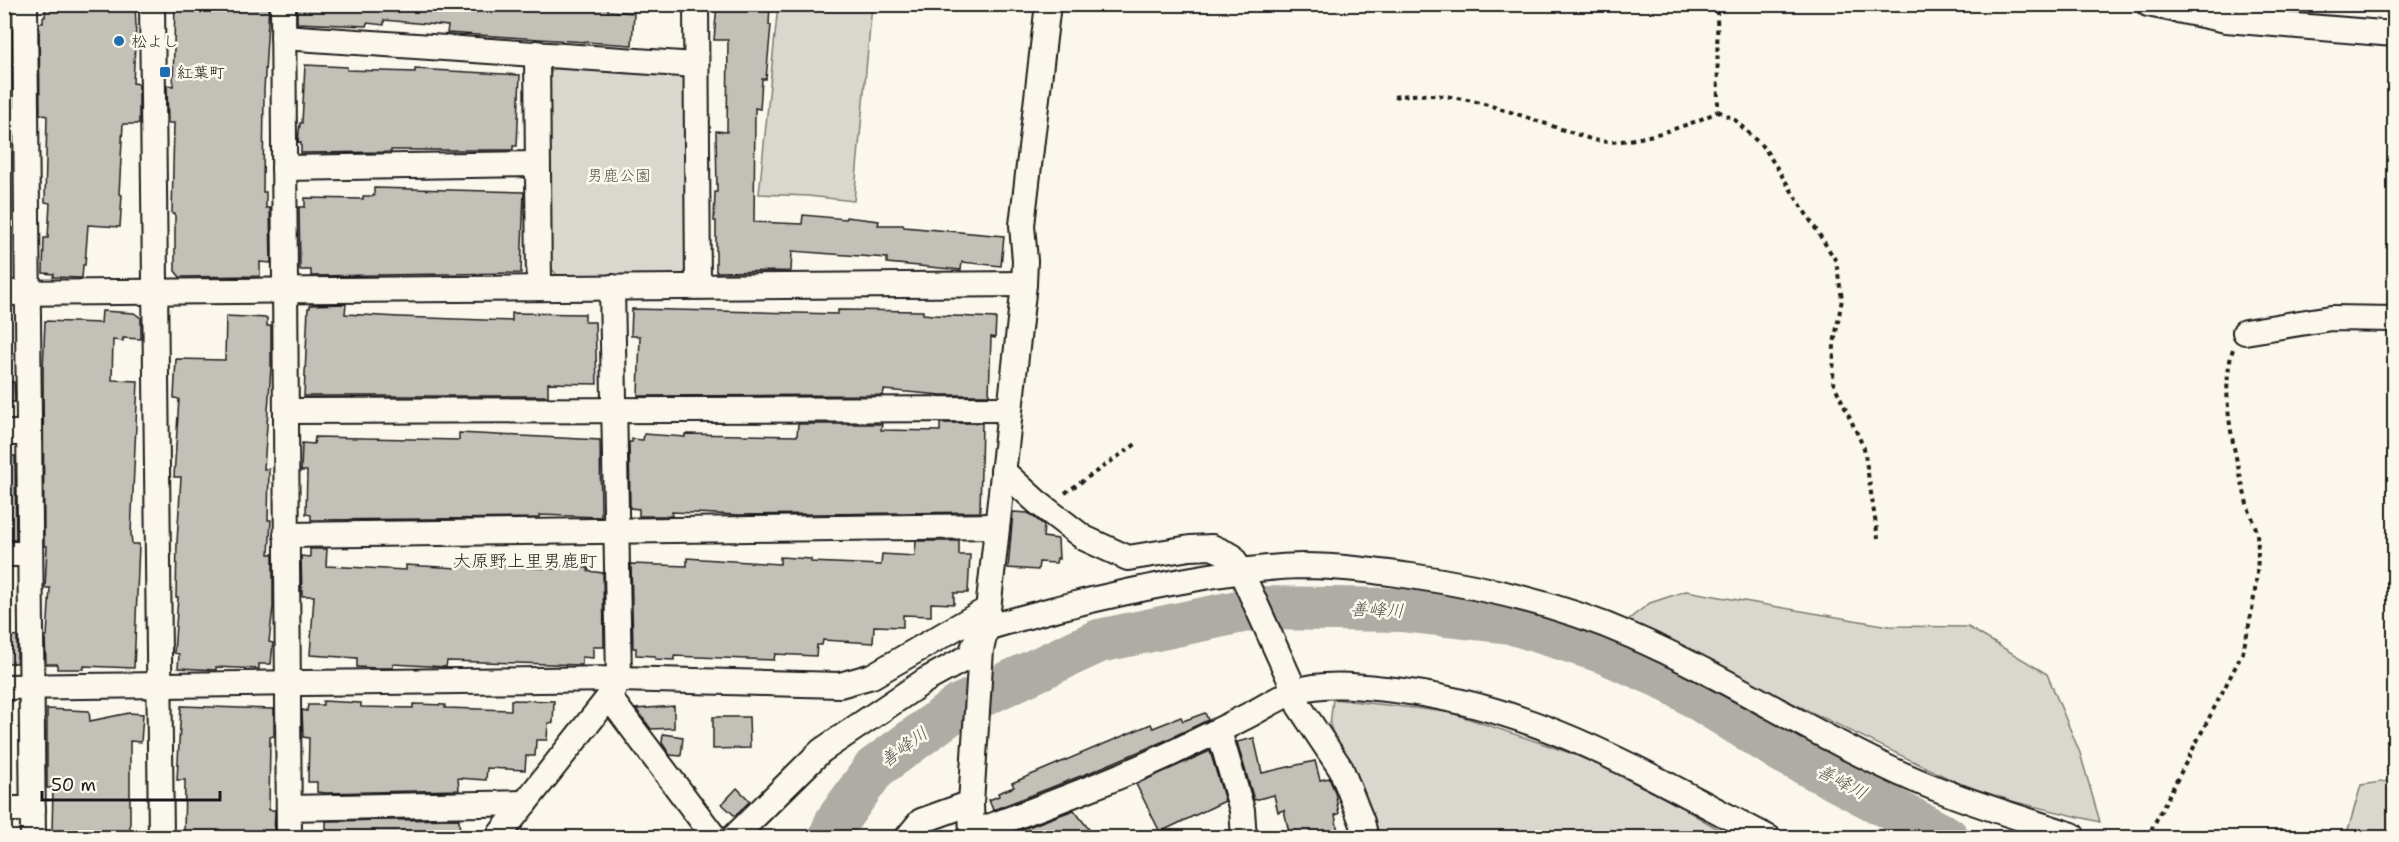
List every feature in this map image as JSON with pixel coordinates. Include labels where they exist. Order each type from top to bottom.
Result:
[{"type":"street","points":[[26,4],[16,293],[29,433],[33,837]]},
{"type":"street","points":[[153,4],[161,837]]},
{"type":"street","points":[[283,4],[289,837]]},
{"type":"street","points":[[696,4],[698,286]]},
{"type":"street","points":[[1048,4],[1022,225],[1024,284],[985,629],[972,795],[972,835],[1118,778],[1219,730],[1292,686],[1325,686],[1370,687],[1422,693],[1479,705],[1578,740],[1768,837]]},
{"type":"street","points":[[2148,4],[2226,20],[2394,34]]},
{"type":"street","points":[[283,37],[696,65]]},
{"type":"street","points":[[537,53],[539,288]]},
{"type":"street","points":[[284,168],[537,164]]},
{"type":"street","points":[[16,293],[1024,284]]},
{"type":"street","points":[[612,287],[617,531],[614,688],[715,837]]},
{"type":"street","points":[[2245,332],[2331,318],[2394,319]]},
{"type":"street","points":[[286,411],[1009,408]]},
{"type":"street","points":[[4,433],[29,433]]},
{"type":"street","points":[[1003,471],[1084,538],[1128,558],[1190,548],[1212,547],[1232,556],[1243,575],[1299,706],[1341,769],[1366,837]]},
{"type":"street","points":[[286,535],[997,526]]},
{"type":"street","points":[[4,554],[30,554]]},
{"type":"street","points":[[4,687],[288,683],[614,688],[840,685],[872,676],[985,629],[1080,602],[1243,575],[1318,566],[1389,573],[1487,589],[1586,618],[1633,636],[1879,764],[1978,805],[2076,837]]},
{"type":"street","points":[[733,837],[821,751],[926,680],[970,656],[985,629]]},
{"type":"street","points":[[497,837],[614,688]]},
{"type":"street","points":[[1219,730],[1242,810],[1244,837]]},
{"type":"street","points":[[907,837],[921,821],[972,795]]},
{"type":"street","points":[[288,808],[525,803]]},
{"type":"street","points":[[4,809],[33,809]]},
{"type":"path","points":[[1718,4],[1719,111]]},
{"type":"path","points":[[1394,97],[1417,93],[1474,100],[1601,141],[1633,140],[1701,121],[1719,111]]},
{"type":"path","points":[[1719,111],[1735,120],[1765,149],[1836,261],[1842,299],[1834,344],[1833,382],[1864,448],[1878,538]]},
{"type":"path","points":[[2147,837],[2242,654],[2250,628],[2257,560],[2257,534],[2248,506],[2227,405],[2228,365],[2236,341],[2245,332]]},
{"type":"path","points":[[1046,508],[1136,444]]},
{"type":"green space","points":[[778,5],[872,5],[854,201],[759,194]]},
{"type":"green space","name":"男鹿公園","points":[[555,67],[684,74],[689,82],[689,270],[682,279],[561,280],[551,268],[548,76]]},
{"type":"green space","points":[[1686,591],[1889,626],[1968,627],[2047,674],[2080,753],[2100,822],[1981,794],[1625,622],[1650,603]]},
{"type":"green space","points":[[1333,699],[1449,712],[1614,768],[1732,837],[1371,837],[1330,725]]},
{"type":"green space","points":[[2394,780],[2394,837],[2346,837],[2361,785]]},
{"type":"building","points":[[46,4],[135,4],[133,83],[139,84],[139,123],[123,124],[119,194],[122,195],[120,227],[88,225],[82,278],[53,277],[54,274],[43,273],[44,238],[48,238],[50,203],[45,202],[47,116],[40,114],[39,23],[43,23]]},
{"type":"building","points":[[175,4],[269,4],[264,90],[263,192],[266,192],[266,208],[270,208],[271,263],[260,262],[260,276],[180,277],[175,271],[175,214],[172,214],[174,123],[168,123],[167,85],[173,86]]},
{"type":"building","points":[[297,4],[534,4],[577,9],[577,4],[608,4],[608,11],[634,13],[632,45],[447,33],[448,26],[384,20],[384,25],[367,23],[366,26],[297,23]]},
{"type":"building","points":[[717,4],[770,4],[769,25],[771,25],[766,79],[762,79],[760,109],[755,108],[754,222],[802,224],[803,215],[846,219],[846,217],[879,221],[878,225],[903,225],[904,227],[1004,236],[1001,266],[962,262],[961,270],[887,263],[887,258],[792,251],[791,271],[716,272],[716,221],[714,221],[715,192],[717,192],[716,131],[727,132],[728,40],[714,40]]},
{"type":"building","points":[[4,20],[11,21],[12,113],[4,113]]},
{"type":"building","points":[[305,65],[347,67],[347,70],[415,72],[415,69],[520,75],[517,146],[513,146],[513,150],[301,153],[301,143],[298,142],[300,123],[302,123]]},
{"type":"building","points":[[374,188],[524,192],[521,273],[311,276],[311,270],[300,270],[299,207],[305,207],[305,198],[363,199],[363,196],[374,196]]},
{"type":"building","points":[[346,304],[345,314],[399,317],[512,321],[512,313],[585,314],[585,322],[595,322],[597,384],[548,383],[548,396],[304,396],[308,308],[310,305]]},
{"type":"building","points":[[632,309],[838,314],[838,310],[923,311],[923,314],[933,315],[996,318],[995,338],[991,337],[989,395],[942,395],[884,390],[883,395],[638,396],[640,336],[631,336]]},
{"type":"building","points":[[102,311],[134,313],[141,318],[141,339],[113,340],[112,380],[138,381],[131,534],[132,544],[139,544],[134,668],[84,666],[84,669],[57,669],[57,664],[46,664],[45,636],[47,636],[50,588],[45,588],[47,546],[44,546],[45,321],[101,323]]},
{"type":"building","points":[[226,316],[267,318],[267,326],[271,326],[271,367],[264,469],[269,469],[268,520],[271,520],[269,554],[273,554],[273,607],[269,642],[273,643],[271,664],[259,664],[259,669],[178,668],[179,654],[174,653],[181,477],[174,477],[179,399],[174,398],[176,359],[225,360]]},
{"type":"building","points":[[4,382],[14,382],[15,402],[4,402]]},
{"type":"building","points":[[940,423],[982,423],[980,512],[740,515],[672,512],[672,516],[639,516],[639,509],[630,508],[629,442],[632,442],[632,439],[643,440],[644,434],[685,437],[685,434],[797,436],[798,424],[882,424],[881,430],[940,431]]},
{"type":"building","points":[[459,433],[600,440],[601,517],[539,515],[539,518],[311,520],[311,515],[306,514],[307,471],[301,471],[302,443],[314,444],[315,437],[459,440]]},
{"type":"building","points":[[4,456],[15,456],[16,540],[4,540]]},
{"type":"building","points":[[1013,512],[1028,513],[1044,525],[1043,537],[1058,539],[1059,559],[1057,558],[1056,563],[1039,562],[1038,570],[1008,568]]},
{"type":"building","points":[[916,541],[959,541],[959,555],[970,555],[968,593],[954,593],[954,604],[931,603],[931,616],[903,615],[903,627],[874,626],[873,643],[823,640],[822,645],[817,645],[816,656],[775,654],[774,660],[674,656],[674,660],[655,659],[655,656],[636,655],[636,648],[633,648],[631,564],[687,566],[687,558],[780,564],[780,557],[811,559],[811,562],[881,565],[882,554],[915,556]]},
{"type":"building","points":[[310,549],[327,549],[326,566],[406,570],[406,565],[458,568],[458,564],[558,569],[558,566],[589,568],[588,571],[603,573],[604,647],[593,647],[593,658],[582,657],[582,665],[447,661],[446,667],[393,664],[393,668],[376,668],[357,667],[357,658],[310,655],[314,596],[302,596],[301,556],[310,557]]},
{"type":"building","points":[[4,635],[17,636],[17,663],[4,663]]},
{"type":"building","points":[[511,700],[554,701],[553,723],[548,723],[547,740],[536,740],[535,756],[526,756],[525,770],[487,768],[486,780],[458,778],[459,790],[326,793],[317,792],[317,782],[308,782],[309,738],[303,737],[302,710],[307,711],[308,705],[323,705],[323,701],[361,703],[361,707],[413,708],[413,704],[445,705],[445,708],[511,710]]},
{"type":"building","points":[[181,706],[274,709],[274,736],[270,737],[269,810],[275,810],[274,837],[184,836],[185,780],[177,780]]},
{"type":"building","points":[[674,706],[674,728],[651,729],[636,709]]},
{"type":"building","points":[[47,709],[89,711],[90,721],[129,713],[143,714],[141,742],[130,741],[130,837],[103,837],[103,833],[52,833],[53,788],[47,788]]},
{"type":"building","points":[[1205,713],[1208,720],[1164,741],[993,810],[989,800],[999,796],[998,793],[1014,787],[1012,783],[1151,724],[1153,728],[1181,717],[1183,721]]},
{"type":"building","points":[[713,717],[749,717],[750,748],[713,749]]},
{"type":"building","points":[[663,734],[683,737],[681,756],[670,755],[662,743]]},
{"type":"building","points":[[1254,738],[1262,773],[1315,761],[1320,780],[1329,778],[1335,792],[1339,814],[1335,815],[1339,837],[1290,837],[1284,810],[1278,812],[1274,795],[1254,800],[1237,742]]},
{"type":"building","points":[[1210,751],[1225,801],[1160,832],[1136,784]]},
{"type":"building","points":[[737,788],[750,801],[735,816],[722,804]]},
{"type":"building","points":[[1074,810],[1095,837],[1004,836],[1052,818]]},
{"type":"building","points":[[459,819],[460,837],[326,837],[326,821]]},
{"type":"waterway","name":"善峰川","points":[[830,838],[837,821],[875,768],[961,705],[1099,641],[1257,608],[1401,610],[1510,622],[1605,652],[1669,680],[1784,752],[1947,838]]},
{"type":"place","name":"松よし","points":[[119,41]]},
{"type":"place","name":"紅葉町","points":[[165,72]]},
{"type":"district","name":"大原野上里男鹿町","points":[[525,561]]}]
